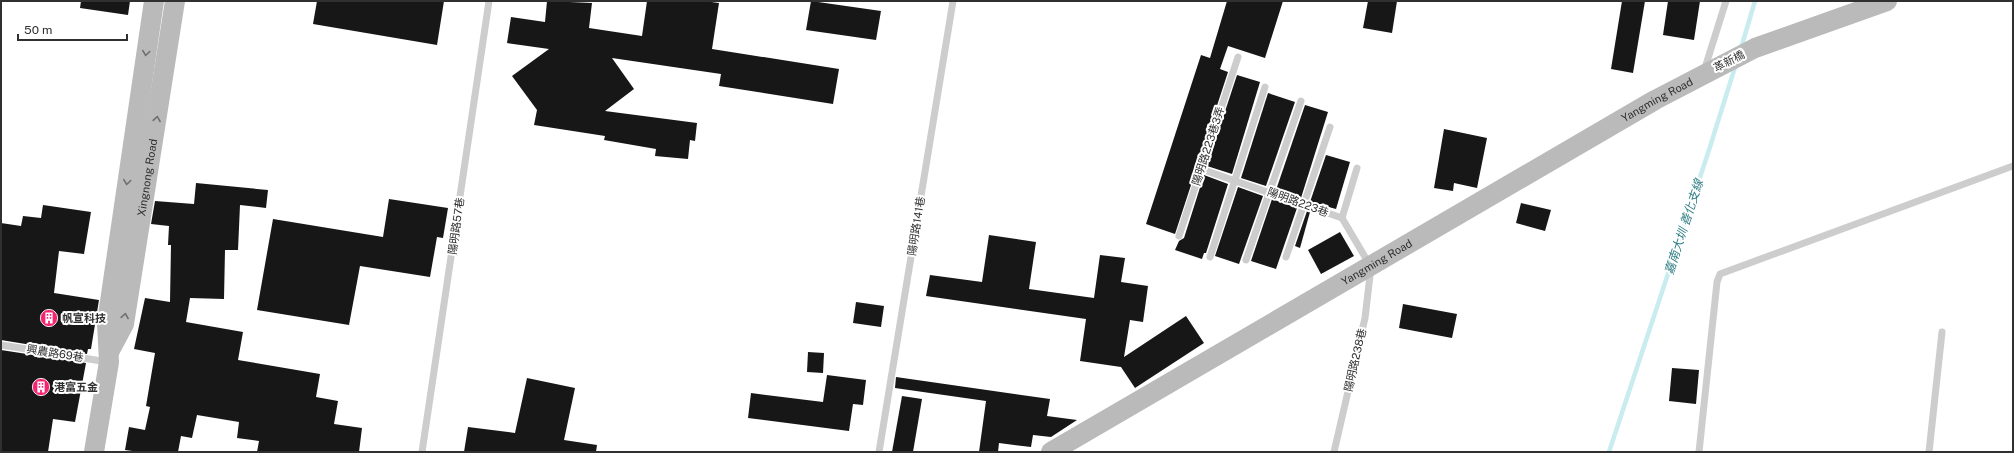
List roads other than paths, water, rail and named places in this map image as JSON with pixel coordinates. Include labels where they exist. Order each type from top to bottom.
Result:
[{"type":"street","name":"Xingnong Road","points":[[94,452],[109,357],[107,322],[154,1]]},
{"type":"street","name":"Xingnong Road","points":[[109,357],[124,324],[176,1]]},
{"type":"street","name":"革新橋","points":[[1703,75],[1755,48],[1887,1]]},
{"type":"street","name":"Yangming Road","points":[[1051,452],[1371,267],[1655,100],[1703,75]]},
{"type":"lane","name":"陽明路57巷","points":[[422,452],[489,1]]},
{"type":"lane","name":"陽明路141巷","points":[[879,452],[953,1]]},
{"type":"lane","points":[[1703,75],[1726,1]]},
{"type":"lane","name":"陽明路223巷3弄","points":[[1179,236],[1238,57]]},
{"type":"lane","points":[[1210,257],[1265,87]]},
{"type":"lane","points":[[1246,260],[1300,101]]},
{"type":"lane","points":[[1286,257],[1305,205],[1330,127]]},
{"type":"lane","points":[[1699,452],[1717,282],[1720,274],[2013,166]]},
{"type":"lane","points":[[1342,218],[1357,168]]},
{"type":"lane","name":"陽明路223巷","points":[[1201,169],[1234,179],[1342,218],[1371,267]]},
{"type":"lane","name":"陽明路238巷","points":[[1334,452],[1365,318],[1371,267]]},
{"type":"lane","points":[[1929,452],[1942,332]]},
{"type":"lane","name":"興農路69巷","points":[[1,345],[109,357]]},
{"type":"waterway","name":"嘉南大圳 善化支線","points":[[1741,48],[1755,1]]},
{"type":"waterway","name":"嘉南大圳 善化支線","points":[[1609,452],[1736,64]]},
{"type":"place","name":"帆宣科技","points":[[49,318]]},
{"type":"place","name":"港富五金","points":[[41,387]]}]
